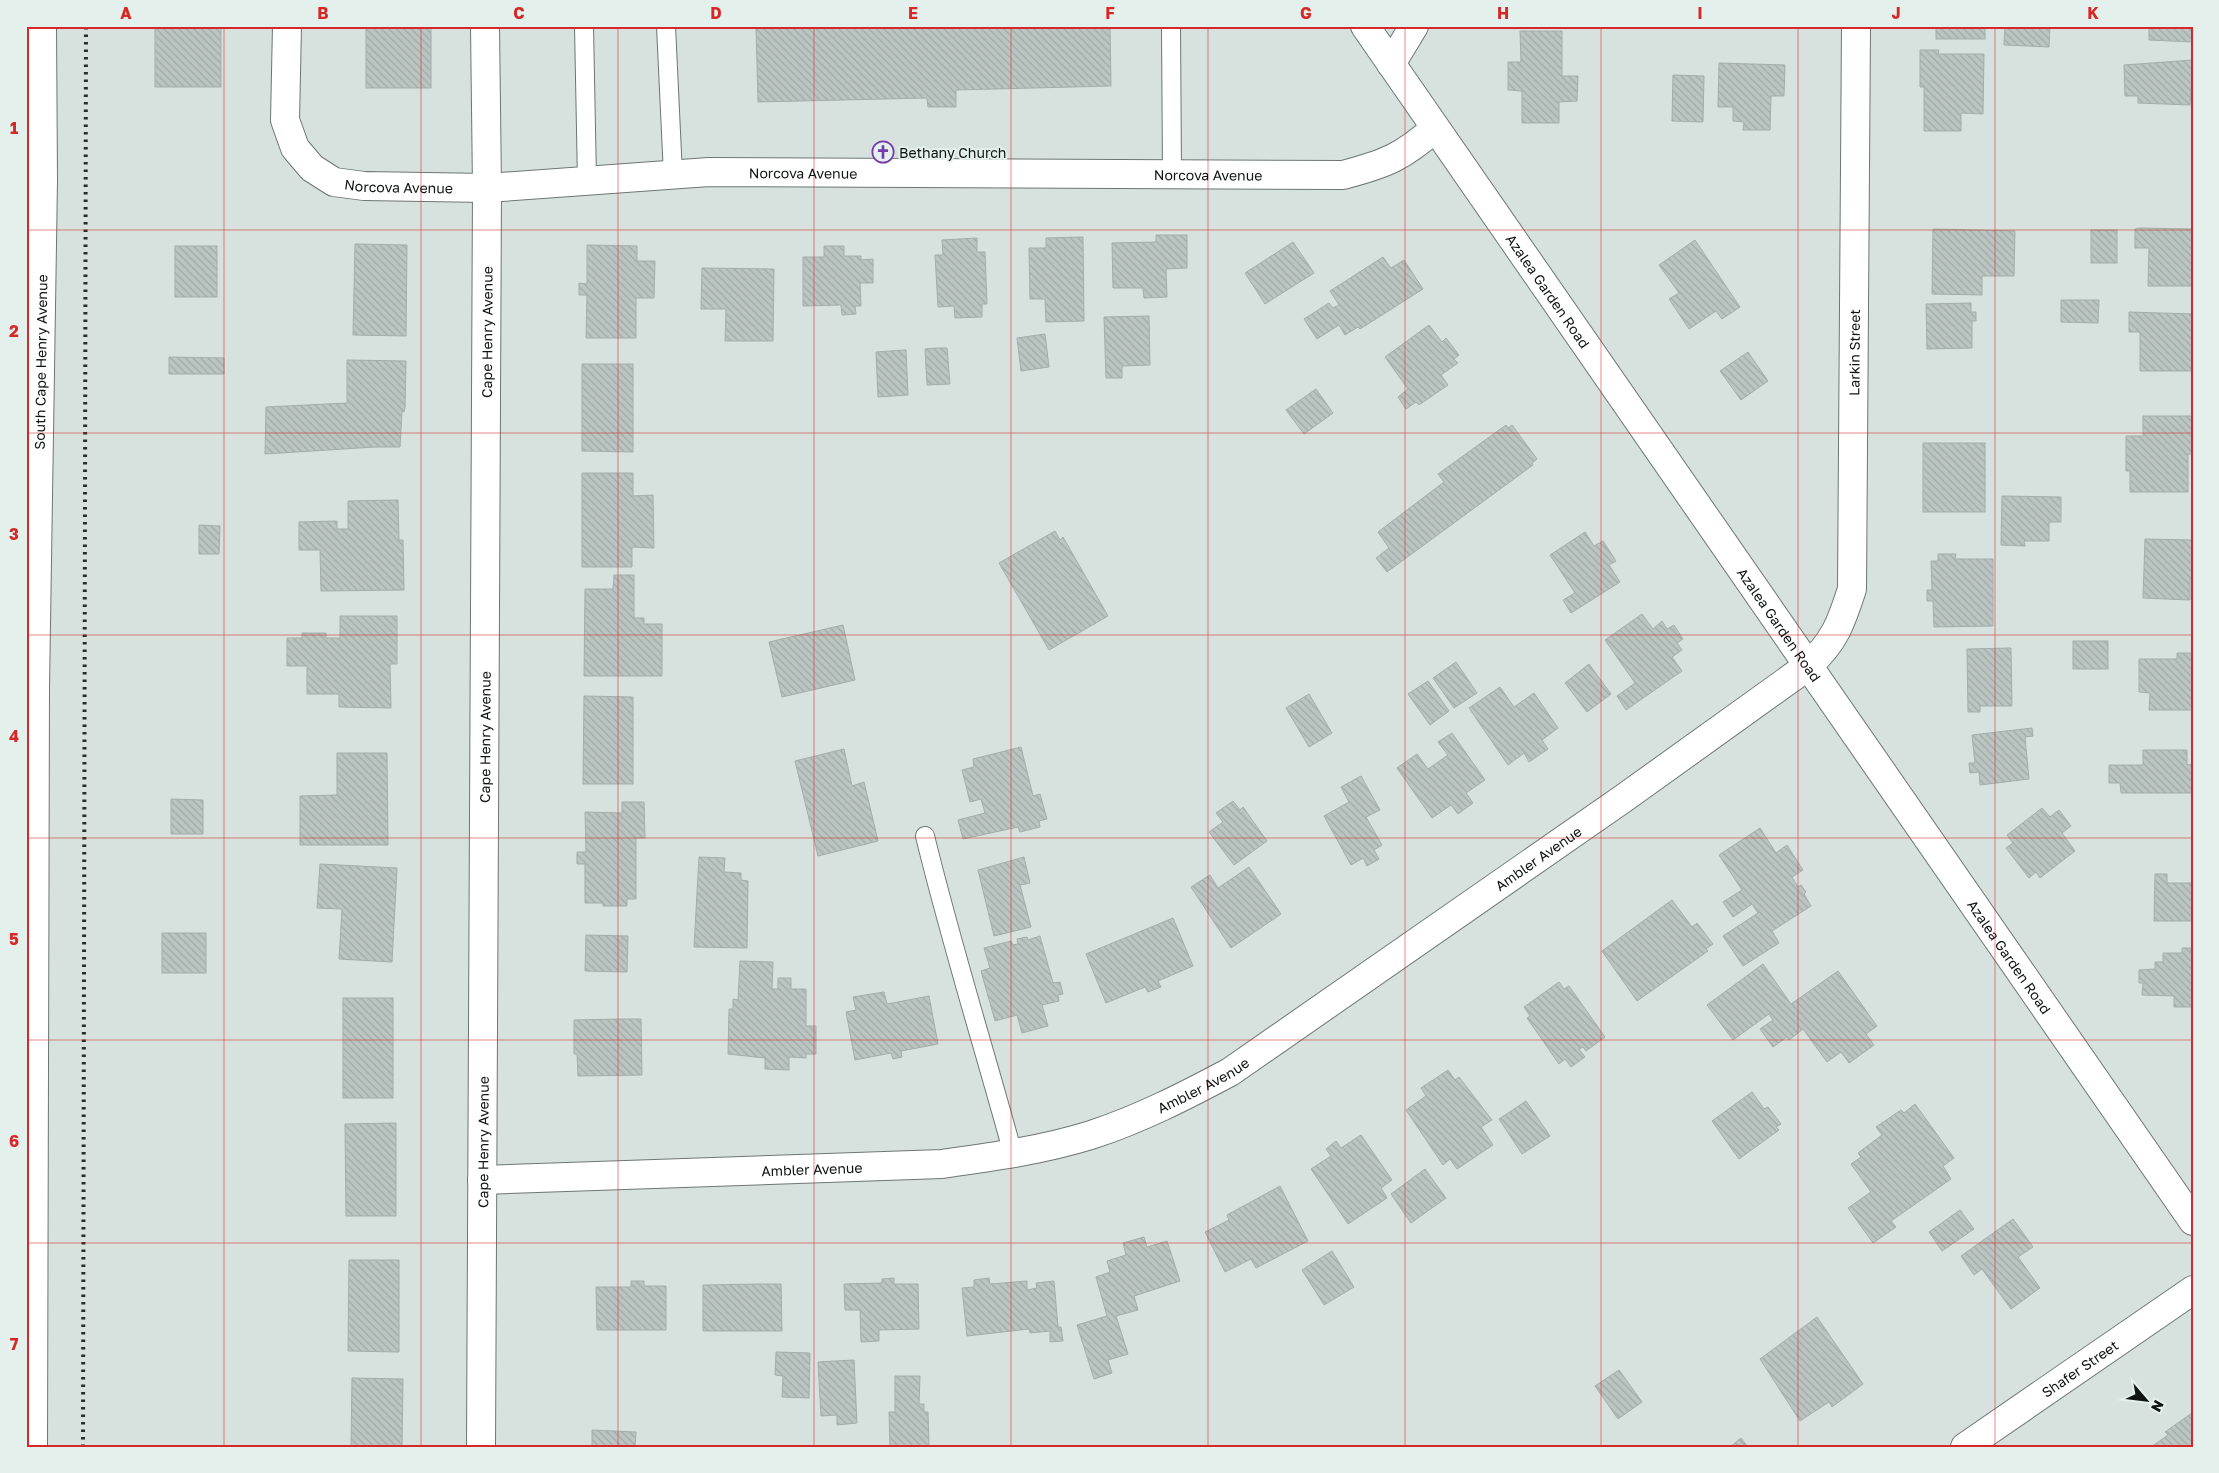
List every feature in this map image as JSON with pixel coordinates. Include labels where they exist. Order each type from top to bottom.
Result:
[{"type":"street","name":"South Cape Henry Avenue","points":[[33,1447],[30,1182],[31,687],[35,180],[42,26]]},
{"type":"street","name":"Norcova Avenue","points":[[287,26],[285,120],[296,148],[312,168],[334,182],[364,186],[487,188],[709,172],[1343,175],[1380,166],[1413,148],[1435,128]]},
{"type":"street","name":"Cape Henry Avenue","points":[[481,1447],[487,188],[485,26]]},
{"type":"street","name":"Azalea Garden Road","points":[[1365,26],[2193,1221]]},
{"type":"street","points":[[1391,64],[1414,26]]},
{"type":"street","name":"Larkin Street","points":[[1808,666],[1820,655],[1839,627],[1852,589],[1856,26]]},
{"type":"street","name":"Ambler Avenue","points":[[482,1180],[942,1164],[1013,1154],[1091,1135],[1162,1108],[1230,1072],[1624,798],[1808,666]]},
{"type":"street","name":"Shafer Street","points":[[1965,1447],[2193,1290]]},
{"type":"lane","points":[[584,26],[587,181]]},
{"type":"lane","points":[[666,26],[673,175]]},
{"type":"lane","points":[[1171,26],[1172,174]]},
{"type":"lane","points":[[925,836],[947,927],[987,1059],[1013,1154]]},
{"type":"building","points":[[155,26],[221,26],[221,87],[155,87]]},
{"type":"building","points":[[366,26],[431,26],[431,88],[366,88]]},
{"type":"building","points":[[756,26],[1110,26],[1111,86],[956,90],[956,107],[928,107],[927,98],[758,102]]},
{"type":"building","points":[[1936,26],[1985,26],[1985,39],[1936,39]]},
{"type":"building","points":[[2005,26],[2050,26],[2049,47],[2004,45]]},
{"type":"building","points":[[2149,26],[2193,26],[2193,42],[2149,40]]},
{"type":"building","points":[[1520,31],[1562,31],[1562,76],[1578,76],[1577,101],[1559,102],[1559,123],[1522,123],[1522,91],[1508,90],[1508,62],[1521,62]]},
{"type":"building","points":[[1920,50],[1939,50],[1938,54],[1984,54],[1983,114],[1961,113],[1961,131],[1924,131],[1924,87],[1920,87]]},
{"type":"building","points":[[2193,60],[2190,105],[2138,103],[2138,96],[2125,96],[2124,65]]},
{"type":"building","points":[[1719,63],[1785,65],[1784,96],[1771,96],[1770,130],[1743,130],[1744,122],[1733,121],[1733,107],[1718,107]]},
{"type":"building","points":[[1673,75],[1704,76],[1703,122],[1672,121]]},
{"type":"building","points":[[1933,229],[2015,231],[2014,276],[1982,276],[1982,295],[1932,294]]},
{"type":"building","points":[[2135,229],[2193,229],[2193,286],[2148,286],[2149,248],[2135,248]]},
{"type":"building","points":[[2091,230],[2117,230],[2117,263],[2091,263]]},
{"type":"building","points":[[1156,235],[1187,235],[1187,268],[1166,269],[1167,297],[1144,298],[1143,288],[1113,288],[1112,243],[1156,242]]},
{"type":"building","points":[[1083,237],[1084,321],[1046,322],[1045,299],[1030,299],[1029,248],[1046,248],[1046,238]]},
{"type":"building","points":[[977,238],[977,252],[985,252],[987,304],[982,304],[982,317],[955,318],[954,306],[938,307],[935,255],[943,255],[942,240]]},
{"type":"building","points":[[1695,240],[1740,307],[1722,319],[1716,311],[1689,329],[1669,299],[1679,293],[1659,265]]},
{"type":"building","points":[[1293,242],[1314,273],[1265,304],[1245,273]]},
{"type":"building","points":[[355,244],[407,245],[406,336],[353,335]]},
{"type":"building","points":[[587,245],[637,246],[637,261],[655,261],[654,298],[636,298],[636,338],[586,338],[587,295],[579,295],[579,283],[587,284]]},
{"type":"building","points":[[175,246],[217,246],[217,297],[175,297]]},
{"type":"building","points":[[824,246],[844,246],[844,256],[861,256],[861,260],[873,259],[873,283],[860,283],[861,306],[855,306],[856,314],[842,315],[841,305],[803,306],[803,257],[824,257]]},
{"type":"building","points":[[1383,257],[1391,268],[1404,260],[1423,289],[1360,329],[1358,327],[1345,335],[1339,325],[1317,339],[1304,319],[1329,303],[1333,308],[1339,305],[1330,291]]},
{"type":"building","points":[[702,268],[774,269],[773,341],[725,341],[726,309],[701,309]]},
{"type":"building","points":[[2061,300],[2099,300],[2098,323],[2061,322]]},
{"type":"building","points":[[1971,303],[1971,312],[1976,312],[1976,321],[1972,321],[1972,348],[1927,349],[1926,304]]},
{"type":"building","points":[[2129,312],[2193,314],[2193,371],[2140,371],[2140,332],[2129,332]]},
{"type":"building","points":[[1149,316],[1150,365],[1122,366],[1122,378],[1106,378],[1104,317]]},
{"type":"building","points":[[1429,325],[1442,342],[1446,338],[1459,355],[1454,359],[1458,363],[1441,375],[1448,385],[1419,405],[1416,402],[1406,409],[1398,397],[1408,389],[1385,357]]},
{"type":"building","points":[[1045,334],[1049,367],[1021,371],[1017,338]]},
{"type":"building","points":[[947,348],[950,384],[927,385],[925,349]]},
{"type":"building","points":[[906,350],[908,395],[878,397],[876,352]]},
{"type":"building","points":[[1748,352],[1768,381],[1741,400],[1720,371]]},
{"type":"building","points":[[169,357],[224,358],[224,374],[169,374]]},
{"type":"building","points":[[347,360],[406,361],[405,407],[404,412],[402,411],[400,447],[265,454],[266,407],[347,403]]},
{"type":"building","points":[[582,364],[633,364],[633,452],[582,451]]},
{"type":"building","points":[[1316,389],[1333,413],[1304,434],[1286,410]]},
{"type":"building","points":[[2143,416],[2193,416],[2193,454],[2188,454],[2188,492],[2130,492],[2130,471],[2126,471],[2126,436],[2143,436]]},
{"type":"building","points":[[1506,425],[1508,428],[1512,425],[1537,459],[1532,463],[1533,465],[1387,572],[1376,558],[1389,548],[1378,532],[1444,482],[1438,474]]},
{"type":"building","points":[[1923,443],[1985,443],[1985,512],[1923,512]]},
{"type":"building","points":[[582,473],[633,473],[633,496],[653,495],[654,548],[632,547],[632,567],[582,567]]},
{"type":"building","points":[[2002,496],[2061,497],[2061,522],[2049,522],[2049,541],[2024,541],[2025,546],[2001,545]]},
{"type":"building","points":[[398,500],[399,540],[403,540],[404,590],[321,591],[320,550],[299,550],[299,522],[337,521],[337,529],[348,529],[348,501]]},
{"type":"building","points":[[199,525],[220,526],[219,554],[199,554]]},
{"type":"building","points":[[1055,531],[1060,540],[1063,537],[1108,616],[1049,650],[999,563]]},
{"type":"building","points":[[1585,532],[1594,546],[1603,541],[1616,561],[1609,565],[1620,582],[1571,613],[1563,600],[1575,593],[1550,555]]},
{"type":"building","points":[[2145,539],[2193,540],[2193,579],[2190,579],[2190,600],[2143,598]]},
{"type":"building","points":[[1938,554],[1956,554],[1955,559],[1993,559],[1993,626],[1934,627],[1933,601],[1927,601],[1927,590],[1932,590],[1931,561],[1938,561]]},
{"type":"building","points":[[614,575],[634,575],[634,618],[644,618],[644,624],[662,624],[662,676],[584,676],[585,589],[613,589]]},
{"type":"building","points":[[1642,614],[1653,629],[1662,621],[1667,629],[1674,625],[1683,639],[1677,643],[1682,650],[1672,657],[1682,671],[1626,710],[1617,696],[1635,683],[1605,640]]},
{"type":"building","points":[[340,616],[397,616],[397,664],[390,664],[391,708],[339,707],[339,694],[307,694],[307,666],[287,666],[287,638],[302,638],[302,633],[326,633],[326,638],[340,638]]},
{"type":"building","points":[[843,625],[855,680],[782,697],[769,642]]},
{"type":"building","points":[[2073,641],[2108,641],[2108,669],[2073,669]]},
{"type":"building","points":[[2011,648],[2012,706],[1980,706],[1980,712],[1968,712],[1967,649]]},
{"type":"building","points":[[2177,653],[2193,653],[2193,710],[2149,710],[2150,693],[2139,692],[2139,659],[2177,659]]},
{"type":"building","points":[[1456,662],[1477,693],[1454,708],[1433,678]]},
{"type":"building","points":[[1589,664],[1611,694],[1587,712],[1565,683]]},
{"type":"building","points":[[1428,681],[1449,711],[1430,725],[1408,694]]},
{"type":"building","points":[[1500,687],[1514,707],[1534,693],[1558,728],[1542,740],[1548,749],[1529,762],[1524,753],[1508,765],[1469,708]]},
{"type":"building","points":[[1309,694],[1332,733],[1309,747],[1286,708]]},
{"type":"building","points":[[584,696],[633,697],[633,784],[583,784]]},
{"type":"building","points":[[2032,728],[2033,736],[2025,737],[2029,779],[1980,785],[1979,772],[1970,773],[1969,763],[1975,763],[1972,735]]},
{"type":"building","points":[[1452,733],[1485,780],[1466,793],[1473,803],[1458,814],[1451,805],[1432,818],[1397,768],[1417,754],[1428,769],[1448,755],[1438,742]]},
{"type":"building","points":[[1021,747],[1033,796],[1040,794],[1047,819],[1039,821],[1040,827],[1020,832],[1018,827],[963,839],[958,820],[985,813],[981,799],[970,802],[962,770],[974,767],[973,759]]},
{"type":"building","points":[[844,749],[852,786],[864,782],[878,841],[818,856],[795,761]]},
{"type":"building","points":[[2143,750],[2187,750],[2187,765],[2193,764],[2193,793],[2121,793],[2120,783],[2109,783],[2109,765],[2143,765]]},
{"type":"building","points":[[337,753],[387,753],[388,845],[300,845],[300,796],[337,795]]},
{"type":"building","points":[[1361,776],[1380,810],[1366,817],[1382,845],[1374,850],[1379,859],[1367,866],[1363,858],[1351,865],[1324,816],[1349,802],[1341,787]]},
{"type":"building","points":[[171,799],[203,800],[203,834],[171,834]]},
{"type":"building","points":[[1233,801],[1240,810],[1243,807],[1267,841],[1234,865],[1209,832],[1223,822],[1216,813]]},
{"type":"building","points":[[622,802],[644,802],[645,838],[636,838],[636,899],[627,899],[627,906],[603,906],[603,903],[585,903],[585,864],[577,864],[577,852],[586,852],[585,812],[622,813]]},
{"type":"building","points":[[2042,808],[2050,817],[2059,810],[2071,826],[2062,833],[2075,851],[2040,878],[2036,872],[2029,878],[2006,848],[2013,843],[2007,835]]},
{"type":"building","points":[[1760,828],[1776,853],[1787,845],[1803,870],[1792,877],[1798,887],[1801,885],[1806,892],[1804,894],[1811,906],[1772,931],[1779,943],[1743,966],[1723,936],[1758,913],[1752,904],[1733,917],[1723,902],[1742,890],[1719,855]]},
{"type":"building","points":[[699,857],[725,858],[724,872],[741,873],[741,880],[748,881],[747,948],[694,947]]},
{"type":"building","points":[[1024,857],[1030,883],[1020,885],[1031,927],[994,936],[978,870]]},
{"type":"building","points":[[320,864],[397,868],[392,962],[339,959],[342,909],[317,908]]},
{"type":"building","points":[[1249,867],[1281,914],[1231,948],[1191,887],[1210,875],[1218,888]]},
{"type":"building","points":[[2155,874],[2167,874],[2167,883],[2193,883],[2193,921],[2154,921]]},
{"type":"building","points":[[1672,900],[1692,927],[1697,923],[1713,944],[1706,949],[1708,951],[1637,1001],[1602,951]]},
{"type":"building","points":[[1173,918],[1193,966],[1158,981],[1161,987],[1148,992],[1145,987],[1106,1003],[1086,954]]},
{"type":"building","points":[[162,933],[206,933],[206,973],[162,973]]},
{"type":"building","points":[[586,935],[628,936],[627,972],[585,971]]},
{"type":"building","points":[[1040,936],[1053,983],[1060,982],[1063,994],[1058,995],[1059,1001],[1042,1005],[1048,1026],[1022,1033],[1017,1015],[995,1021],[981,971],[990,968],[984,948],[1011,941],[1013,945],[1018,944],[1017,939],[1027,937],[1028,940]]},
{"type":"building","points":[[2182,948],[2191,948],[2191,953],[2193,953],[2193,1007],[2174,1007],[2174,996],[2142,995],[2143,983],[2139,983],[2139,970],[2155,969],[2155,962],[2163,962],[2163,953],[2182,953]]},
{"type":"building","points":[[740,961],[773,962],[772,989],[778,989],[778,978],[791,978],[791,989],[806,989],[806,1026],[816,1026],[816,1054],[806,1054],[806,1058],[789,1057],[789,1070],[765,1069],[765,1058],[728,1054],[729,1009],[733,1009],[733,999],[738,1000]]},
{"type":"building","points":[[1763,964],[1791,1004],[1838,971],[1877,1026],[1866,1034],[1874,1045],[1849,1063],[1841,1052],[1827,1062],[1803,1029],[1789,1040],[1787,1037],[1773,1047],[1760,1029],[1773,1020],[1769,1014],[1733,1040],[1707,1005]]},
{"type":"building","points":[[1559,982],[1564,989],[1569,986],[1605,1037],[1586,1051],[1583,1047],[1579,1049],[1585,1057],[1571,1067],[1565,1059],[1559,1064],[1527,1018],[1530,1016],[1524,1007]]},
{"type":"building","points":[[884,992],[887,1004],[929,996],[938,1044],[901,1051],[902,1057],[893,1059],[891,1053],[855,1060],[846,1012],[856,1010],[853,997]]},
{"type":"building","points":[[343,998],[393,998],[393,1098],[343,1098]]},
{"type":"building","points":[[641,1019],[642,1075],[578,1076],[577,1054],[574,1054],[574,1020]]},
{"type":"building","points":[[1448,1070],[1455,1080],[1459,1077],[1492,1120],[1481,1127],[1493,1145],[1457,1169],[1450,1159],[1443,1165],[1406,1110],[1426,1096],[1421,1088]]},
{"type":"building","points":[[1752,1092],[1764,1109],[1768,1107],[1781,1124],[1776,1127],[1779,1130],[1739,1159],[1712,1121]]},
{"type":"building","points":[[1526,1101],[1550,1136],[1522,1154],[1499,1119]]},
{"type":"building","points":[[1915,1104],[1954,1158],[1943,1166],[1951,1179],[1891,1221],[1896,1227],[1873,1243],[1848,1208],[1871,1192],[1851,1164],[1861,1157],[1858,1153],[1882,1135],[1876,1127],[1901,1110],[1904,1113]]},
{"type":"building","points":[[396,1123],[396,1216],[346,1216],[345,1124]]},
{"type":"building","points":[[1361,1135],[1392,1180],[1381,1188],[1387,1198],[1348,1224],[1311,1169],[1331,1156],[1326,1149],[1336,1141],[1341,1148]]},
{"type":"building","points":[[1425,1169],[1446,1198],[1411,1223],[1391,1194]]},
{"type":"building","points":[[1280,1186],[1308,1241],[1256,1268],[1251,1259],[1225,1272],[1205,1232],[1229,1220],[1227,1215]]},
{"type":"building","points":[[1960,1210],[1974,1229],[1942,1251],[1929,1232]]},
{"type":"building","points":[[2013,1219],[2033,1247],[2018,1257],[2040,1288],[2011,1309],[1982,1269],[1974,1275],[1961,1256]]},
{"type":"building","points":[[1144,1237],[1147,1247],[1167,1241],[1180,1281],[1134,1296],[1138,1310],[1116,1316],[1128,1354],[1108,1360],[1112,1373],[1094,1379],[1077,1325],[1107,1316],[1096,1277],[1110,1272],[1107,1261],[1126,1255],[1123,1243]]},
{"type":"building","points":[[1332,1251],[1354,1287],[1324,1305],[1302,1270]]},
{"type":"building","points":[[349,1260],[399,1260],[399,1352],[348,1351]]},
{"type":"building","points":[[894,1278],[894,1284],[918,1284],[919,1329],[879,1330],[879,1341],[861,1342],[860,1310],[845,1310],[844,1284],[882,1283],[882,1279]]},
{"type":"building","points":[[989,1278],[990,1284],[1027,1281],[1027,1290],[1037,1288],[1036,1283],[1054,1281],[1058,1327],[1061,1327],[1063,1341],[1050,1342],[1050,1331],[1030,1333],[1029,1329],[967,1336],[962,1288],[974,1287],[974,1280]]},
{"type":"building","points":[[631,1281],[644,1281],[644,1286],[666,1286],[666,1330],[597,1330],[596,1287],[631,1287]]},
{"type":"building","points":[[781,1284],[782,1331],[703,1331],[703,1285]]},
{"type":"building","points":[[1817,1317],[1863,1384],[1832,1407],[1829,1402],[1800,1421],[1760,1359]]},
{"type":"building","points":[[776,1352],[810,1353],[809,1398],[782,1397],[783,1376],[775,1375]]},
{"type":"building","points":[[854,1360],[857,1423],[837,1425],[837,1415],[821,1416],[818,1362]]},
{"type":"building","points":[[1619,1370],[1642,1402],[1618,1419],[1595,1386]]},
{"type":"building","points":[[895,1376],[920,1376],[919,1404],[924,1404],[924,1412],[928,1412],[929,1447],[890,1447],[889,1412],[895,1412]]},
{"type":"building","points":[[352,1378],[403,1379],[402,1447],[351,1447]]},
{"type":"building","points":[[2192,1413],[2193,1447],[2151,1447],[2168,1435],[2165,1432]]},
{"type":"building","points":[[592,1430],[636,1432],[635,1447],[592,1447]]},
{"type":"building","points":[[1741,1438],[1748,1447],[1730,1447]]},
{"type":"railway","points":[[83,1447],[86,26]]},
{"type":"place","name":"Bethany Church","points":[[883,152]]}]
